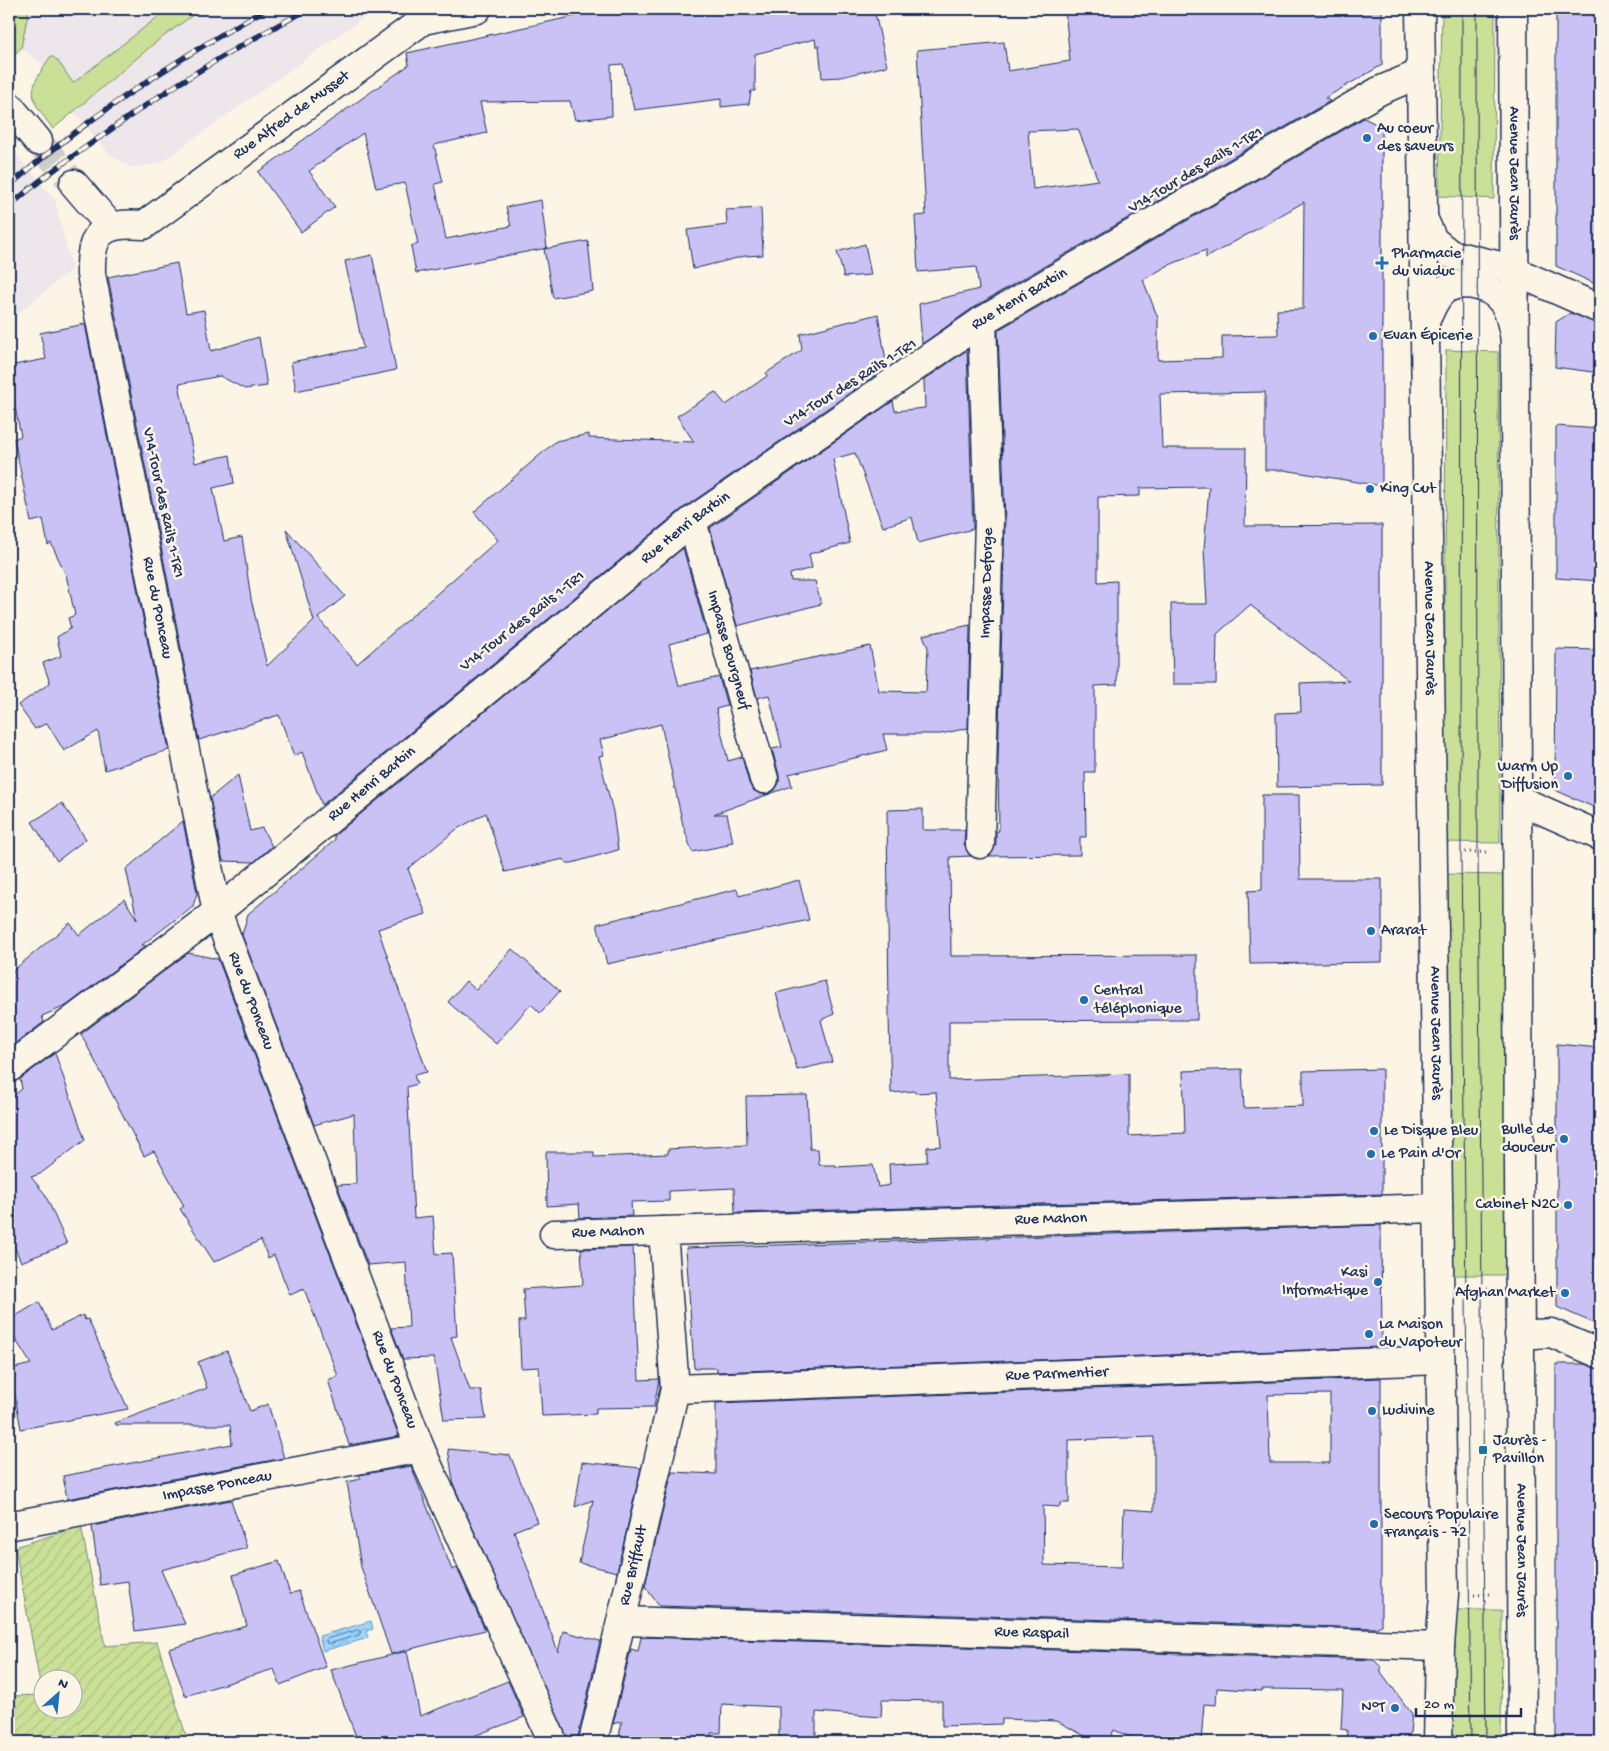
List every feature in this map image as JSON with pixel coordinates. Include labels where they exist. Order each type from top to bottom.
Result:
[{"type":"street","name":"Rue Alfred de Musset","points":[[111,227],[128,224],[144,225],[423,20],[477,9]]},
{"type":"street","name":"Avenue Jean Jaurès","points":[[1420,9],[1444,1594],[1440,1646],[1438,1742]]},
{"type":"street","name":"Avenue Jean Jaurès","points":[[1513,9],[1522,1742]]},
{"type":"street","name":"Rue Henri Barbin","points":[[9,1068],[216,912],[692,521],[982,321],[1379,91],[1421,74]]},
{"type":"street","points":[[9,106],[38,141]]},
{"type":"street","points":[[74,184],[111,227]]},
{"type":"street","points":[[1424,220],[1433,240],[1445,252],[1515,271],[1600,309]]},
{"type":"street","name":"Rue du Ponceau","points":[[111,227],[100,234],[94,242],[90,253],[91,274],[216,912],[420,1448],[552,1742]]},
{"type":"street","name":"Avenue Jean Jaurès","points":[[1425,322],[1440,294],[1446,289],[1462,284],[1484,287],[1495,293],[1508,309],[1515,337]]},
{"type":"street","name":"Impasse Deforge","points":[[980,844],[989,519],[982,321]]},
{"type":"street","name":"Impasse Bourgneuf","points":[[692,521],[764,779]]},
{"type":"street","points":[[1517,799],[1600,836]]},
{"type":"street","name":"Rue Mahon","points":[[554,1234],[1438,1208]]},
{"type":"street","name":"Rue Mahon","points":[[663,1231],[675,1389]]},
{"type":"street","points":[[1519,1335],[1551,1334],[1600,1354]]},
{"type":"street","name":"Rue Parmentier","points":[[675,1389],[1440,1360]]},
{"type":"street","name":"Rue Briffault","points":[[593,1742],[623,1621],[675,1389]]},
{"type":"street","name":"Impasse Ponceau","points":[[13,1524],[420,1448]]},
{"type":"street","name":"Rue Raspail","points":[[623,1621],[1440,1646]]},
{"type":"path","points":[[1433,852],[1517,852]]},
{"type":"path","points":[[1439,1289],[1519,1290]]},
{"type":"path","points":[[1444,1594],[1520,1596]]},
{"type":"shaded area","points":[[9,9],[376,9],[160,163],[132,168],[110,155],[75,112],[53,129],[34,105],[33,94],[36,79],[44,65],[21,48],[9,61]]},
{"type":"shaded area","points":[[9,146],[55,200],[72,269],[9,321]]},
{"type":"green space","points":[[9,9],[29,9],[21,48],[9,61]]},
{"type":"green space","points":[[168,9],[201,9],[156,42],[53,129],[39,109],[33,94],[37,78],[51,56],[58,61],[73,83]]},
{"type":"green space","points":[[1442,9],[1495,9],[1494,199],[1439,196]]},
{"type":"green space","points":[[1446,350],[1498,352],[1500,843],[1444,842]]},
{"type":"green space","points":[[1445,874],[1507,875],[1507,1275],[1449,1275]]},
{"type":"green space","points":[[81,1526],[105,1646],[157,1642],[188,1742],[9,1742],[9,1696],[32,1695],[32,1718],[82,1718],[82,1668],[37,1668],[15,1547]]},
{"type":"green space","points":[[1449,1610],[1502,1610],[1501,1742],[1449,1742]]},
{"type":"water","points":[[371,1621],[373,1629],[366,1631],[368,1638],[323,1651],[319,1636]]},
{"type":"building","points":[[607,9],[874,9],[887,66],[841,77],[822,78],[819,46],[816,46],[815,39],[755,54],[755,91],[751,91],[749,104],[721,107],[721,99],[634,110],[623,64],[611,65],[612,116],[575,120],[570,101],[480,102],[487,133],[434,145],[443,182],[435,184],[446,239],[511,226],[506,207],[541,200],[547,248],[416,273],[411,246],[418,244],[405,183],[376,188],[363,133],[309,171],[335,207],[301,232],[258,172],[409,65],[407,53]]},
{"type":"building","points":[[1065,9],[1382,9],[1382,65],[1325,98],[1330,101],[974,307],[922,344],[919,304],[979,289],[976,267],[918,272],[915,216],[926,215],[917,50],[1004,42],[1008,71],[1070,61]],"holes":[[[1078,129],[1098,180],[1033,189],[1028,131]]]},
{"type":"building","points":[[1556,9],[1589,9],[1600,14],[1600,286],[1556,266]]},
{"type":"building","points":[[1364,118],[1382,127],[1382,486],[1284,470],[1265,470],[1265,392],[1160,394],[1162,448],[1246,448],[1245,526],[1382,525],[1382,785],[1277,787],[1276,713],[1301,712],[1300,683],[1349,681],[1250,605],[1217,634],[1216,684],[1173,684],[1171,604],[1207,604],[1204,549],[1209,487],[1140,488],[1140,496],[1098,497],[1098,582],[1117,581],[1117,685],[1095,686],[1095,772],[1085,772],[1086,837],[1080,837],[1080,855],[989,856],[996,845],[996,831],[999,831],[998,762],[1005,519],[998,330]],"holes":[[[1304,202],[1303,309],[1277,310],[1278,335],[1222,336],[1222,358],[1158,360],[1158,318],[1143,280],[1167,266],[1206,250],[1206,258]]]},
{"type":"building","points":[[761,208],[763,255],[745,256],[693,269],[687,230],[727,225],[726,210]]},
{"type":"building","points":[[588,241],[593,291],[553,298],[544,249]]},
{"type":"building","points":[[865,244],[871,275],[844,277],[837,252]]},
{"type":"building","points":[[372,255],[396,370],[296,391],[291,362],[363,348],[345,261]]},
{"type":"building","points":[[177,263],[186,313],[204,310],[211,351],[259,337],[267,386],[245,389],[220,376],[179,384],[195,463],[230,455],[234,483],[213,488],[224,541],[242,537],[251,599],[267,666],[314,621],[286,529],[345,596],[318,618],[357,664],[498,540],[474,512],[556,441],[589,434],[589,438],[694,442],[677,416],[715,392],[726,405],[767,376],[766,373],[802,350],[800,334],[878,314],[887,367],[682,509],[322,805],[302,752],[294,756],[279,715],[199,740],[108,277]]},
{"type":"building","points":[[1570,313],[1600,324],[1600,373],[1555,367],[1556,322]]},
{"type":"building","points":[[85,324],[169,750],[105,770],[98,731],[64,751],[47,723],[35,729],[18,705],[50,683],[43,663],[61,656],[57,637],[71,628],[68,618],[75,615],[66,575],[51,543],[48,545],[43,519],[31,522],[14,439],[21,436],[9,378],[9,366],[46,359],[40,333]]},
{"type":"building","points":[[967,350],[973,529],[918,543],[912,517],[883,527],[855,453],[833,459],[850,543],[809,554],[812,568],[790,574],[791,581],[815,581],[821,604],[737,626],[710,528],[893,401],[895,411],[925,408],[924,380]]},
{"type":"building","points":[[1556,426],[1600,429],[1600,581],[1556,578]]},
{"type":"building","points":[[683,548],[707,634],[669,644],[679,686],[719,677],[727,706],[716,709],[728,761],[742,757],[749,783],[753,790],[760,794],[768,794],[775,790],[779,783],[779,775],[772,749],[782,747],[769,695],[757,698],[750,671],[870,646],[879,691],[926,692],[928,648],[923,635],[970,625],[968,728],[941,734],[883,734],[887,750],[789,774],[792,786],[714,814],[727,814],[733,842],[727,843],[728,845],[692,852],[683,825],[661,724],[600,740],[604,755],[599,756],[613,812],[618,850],[572,863],[566,863],[564,859],[505,872],[486,813],[457,829],[408,869],[426,914],[378,929],[427,1072],[414,1075],[417,1084],[407,1087],[414,1218],[433,1216],[436,1254],[452,1253],[457,1336],[451,1337],[470,1390],[481,1390],[486,1419],[444,1420],[434,1358],[403,1359],[391,1328],[409,1327],[406,1262],[368,1265],[337,1185],[356,1184],[354,1114],[314,1125],[242,935],[248,914],[335,840],[334,836]]},
{"type":"building","points":[[1556,649],[1600,650],[1600,810],[1555,790]]},
{"type":"building","points":[[238,775],[250,831],[262,828],[272,846],[254,862],[223,861],[210,798]]},
{"type":"building","points":[[1262,795],[1299,795],[1300,879],[1382,879],[1382,962],[1250,964],[1248,891],[1262,890]]},
{"type":"building","points":[[62,803],[86,839],[57,861],[32,822]]},
{"type":"building","points":[[923,809],[923,830],[965,830],[964,844],[971,856],[950,857],[951,956],[1197,955],[1197,1020],[949,1021],[949,1080],[1129,1074],[1129,1136],[1185,1133],[1183,1071],[1242,1069],[1244,1108],[1303,1106],[1303,1071],[1382,1069],[1382,1194],[735,1213],[734,1188],[669,1191],[669,1201],[631,1202],[632,1216],[580,1218],[579,1204],[547,1206],[546,1152],[594,1152],[594,1157],[668,1154],[668,1149],[747,1145],[746,1096],[807,1095],[810,1149],[818,1149],[819,1165],[836,1165],[836,1167],[873,1165],[878,1187],[890,1185],[889,1164],[927,1162],[927,1147],[941,1146],[936,1092],[891,1093],[889,1017],[887,810]]},
{"type":"building","points":[[183,821],[197,893],[193,906],[142,945],[146,946],[66,1006],[42,1016],[44,1022],[11,1047],[9,1037],[9,974],[70,923],[79,935],[124,899],[137,919],[126,869]]},
{"type":"building","points":[[799,880],[809,920],[607,964],[597,924],[737,889],[739,896]]},
{"type":"building","points":[[512,949],[560,991],[540,1013],[531,1004],[496,1044],[448,1002],[466,981],[476,990]]},
{"type":"building","points":[[188,953],[218,959],[399,1436],[349,1445],[328,1380],[338,1376],[304,1289],[290,1295],[274,1255],[268,1258],[261,1240],[214,1262],[180,1209],[184,1206],[154,1151],[144,1156],[81,1034]]},
{"type":"building","points":[[825,981],[834,1014],[821,1020],[832,1062],[797,1070],[776,993]]},
{"type":"building","points":[[1557,1044],[1600,1048],[1600,1326],[1557,1307]]},
{"type":"building","points":[[55,1053],[85,1140],[40,1174],[31,1177],[45,1194],[67,1244],[21,1262],[9,1234],[9,1099],[22,1089],[20,1079]]},
{"type":"building","points":[[1381,1225],[1382,1347],[717,1372],[717,1368],[694,1368],[686,1248]]},
{"type":"building","points":[[633,1247],[639,1380],[659,1379],[654,1407],[596,1408],[596,1414],[542,1416],[539,1367],[521,1368],[519,1321],[525,1321],[523,1289],[583,1285],[581,1249]]},
{"type":"building","points":[[39,1302],[52,1330],[83,1315],[85,1320],[88,1319],[128,1409],[21,1429],[10,1369],[31,1364],[9,1329],[9,1320]]},
{"type":"building","points":[[227,1351],[250,1411],[268,1404],[284,1458],[67,1499],[63,1476],[232,1444],[230,1425],[116,1425],[115,1423],[207,1388],[198,1362]]},
{"type":"building","points":[[1556,1364],[1584,1364],[1600,1369],[1600,1742],[1556,1742]]},
{"type":"building","points":[[1381,1378],[1381,1625],[1376,1628],[659,1606],[645,1586],[672,1472],[716,1474],[716,1403]],"holes":[[[1330,1394],[1330,1463],[1270,1463],[1268,1395]],[[1154,1437],[1154,1511],[1124,1509],[1122,1567],[1044,1565],[1043,1506],[1060,1507],[1060,1503],[1069,1503],[1069,1440]]]},
{"type":"building","points":[[448,1449],[510,1455],[537,1522],[514,1531],[558,1652],[563,1631],[600,1641],[578,1737],[568,1741],[454,1486]]},
{"type":"building","points":[[582,1462],[641,1468],[617,1572],[579,1563],[593,1500],[575,1507]]},
{"type":"building","points":[[411,1466],[452,1570],[457,1568],[485,1630],[391,1654],[361,1567],[347,1482],[361,1479],[359,1475]]},
{"type":"building","points":[[231,1500],[247,1548],[161,1570],[185,1624],[135,1631],[128,1581],[100,1585],[92,1526]]},
{"type":"building","points":[[279,1561],[290,1594],[299,1591],[326,1667],[280,1685],[274,1669],[185,1696],[169,1649],[247,1626],[233,1575]]},
{"type":"building","points":[[641,1637],[1374,1660],[1381,1667],[1381,1672],[1412,1714],[1409,1742],[1346,1742],[1347,1730],[1341,1729],[1343,1690],[1262,1689],[1262,1691],[1217,1688],[1216,1705],[1204,1704],[1201,1742],[1142,1742],[1114,1730],[1108,1742],[1096,1742],[1057,1721],[1002,1719],[1002,1724],[942,1726],[942,1701],[882,1700],[881,1717],[816,1712],[816,1742],[779,1742],[779,1707],[722,1704],[721,1733],[711,1733],[710,1742],[618,1742],[622,1721],[613,1724],[631,1649],[638,1651]]},
{"type":"building","points":[[407,1651],[420,1716],[508,1681],[524,1717],[458,1742],[358,1742],[331,1670]]},
{"type":"tunnel","points":[[38,141],[74,184]]},
{"type":"tram line","points":[[1462,9],[1461,852],[1471,1742]]},
{"type":"tram line","points":[[1477,9],[1478,852],[1486,1742]]},
{"type":"railway","points":[[9,186],[101,113],[199,48],[266,9]]},
{"type":"railway","points":[[9,207],[51,172],[147,104],[227,54],[309,9]]},
{"type":"place","name":"Au coeur des saveurs","points":[[1367,138]]},
{"type":"place","name":"Pharmacie du viaduc","points":[[1382,263]]},
{"type":"place","name":"Evan Épicerie","points":[[1373,336]]},
{"type":"place","name":"King Cut","points":[[1370,489]]},
{"type":"place","name":"Warm Up Diffusion","points":[[1568,776]]},
{"type":"place","name":"Ararat","points":[[1371,931]]},
{"type":"place","name":"Central téléphonique","points":[[1084,1000]]},
{"type":"place","name":"Le Disque Bleu","points":[[1374,1131]]},
{"type":"place","name":"Bulle de douceur","points":[[1564,1139]]},
{"type":"place","name":"Le Pain d'Or","points":[[1371,1154]]},
{"type":"place","name":"Cabinet N2C","points":[[1568,1205]]},
{"type":"place","name":"Kasi Informatique","points":[[1378,1282]]},
{"type":"place","name":"Afghan Market","points":[[1565,1293]]},
{"type":"place","name":"La Maison du Vapoteur","points":[[1369,1334]]},
{"type":"place","name":"Ludivine","points":[[1372,1411]]},
{"type":"place","name":"Jaurès - Pavillon","points":[[1483,1450]]},
{"type":"place","name":"Secours Populaire Français - 72","points":[[1374,1524]]},
{"type":"place","name":"N°T","points":[[1395,1708]]}]
